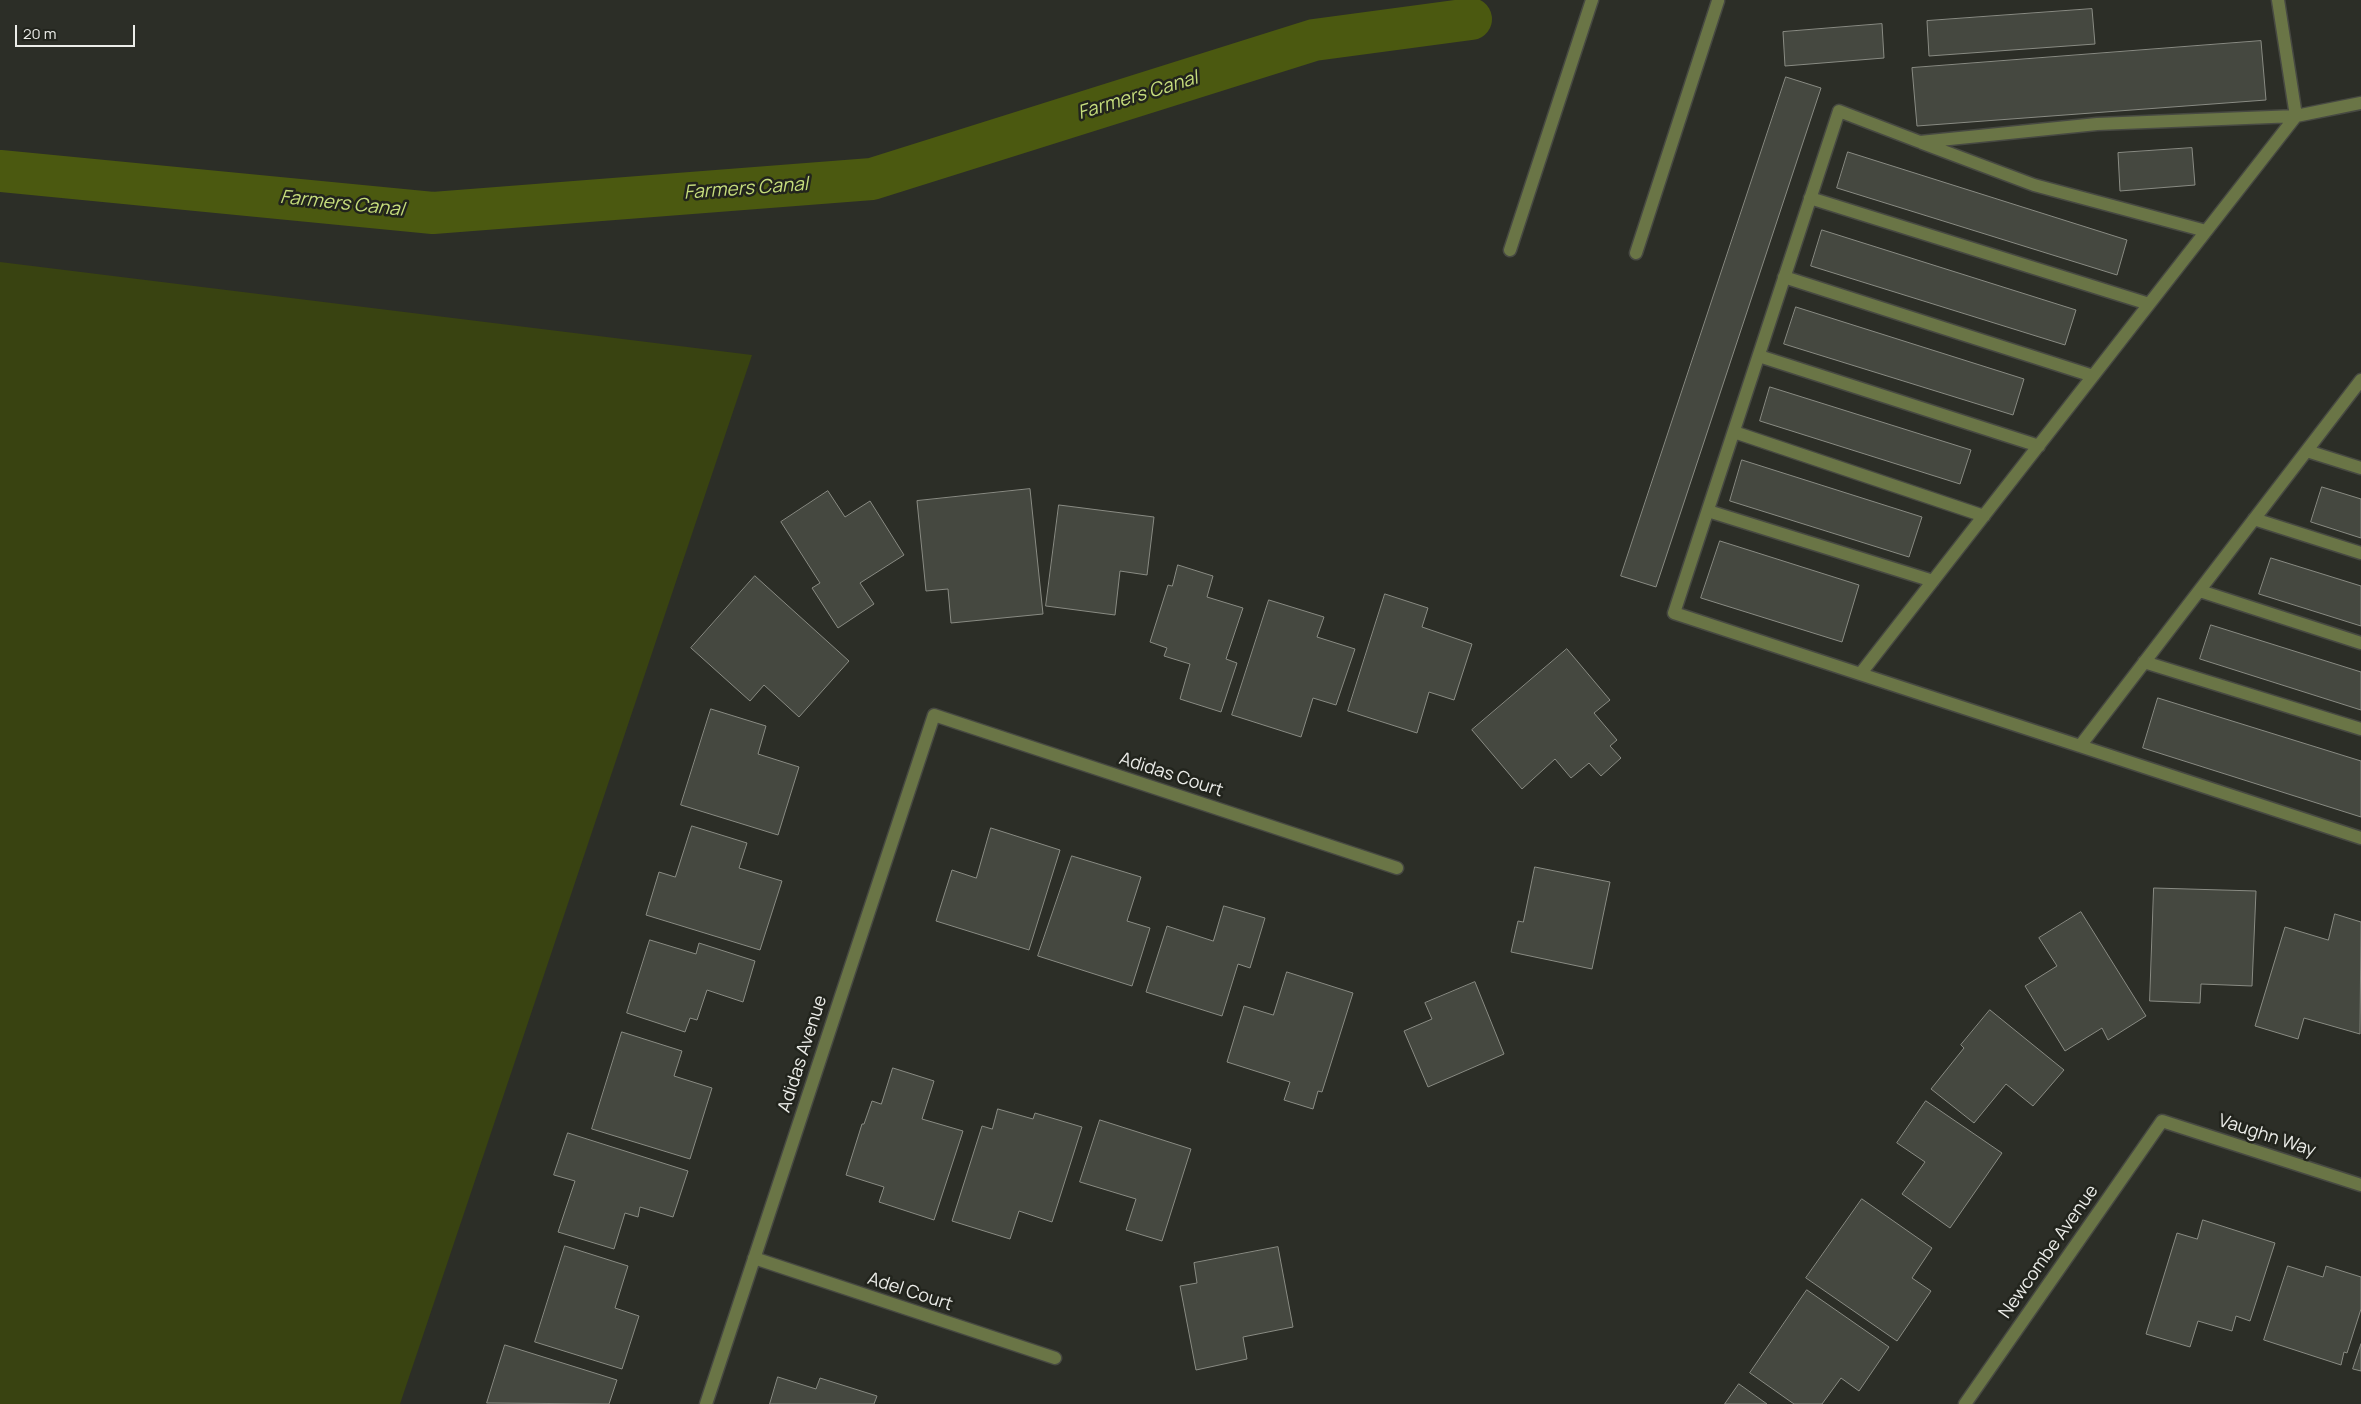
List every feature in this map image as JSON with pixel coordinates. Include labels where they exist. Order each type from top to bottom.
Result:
[{"type":"street","points":[[1510,250],[1592,0]]},
{"type":"street","points":[[1636,252],[1718,0],[1723,0]]},
{"type":"street","points":[[1861,673],[2296,116],[2278,0]]},
{"type":"street","points":[[1920,142],[2097,124],[2296,116],[2361,103]]},
{"type":"street","points":[[2206,231],[2034,184],[1839,111],[1674,613],[2361,838]]},
{"type":"street","points":[[1810,198],[2149,304]]},
{"type":"street","points":[[1784,277],[2093,376]]},
{"type":"street","points":[[1759,356],[2039,446]]},
{"type":"street","points":[[2080,746],[2361,381]]},
{"type":"street","points":[[1734,432],[1984,516]]},
{"type":"street","points":[[2307,451],[2361,468]]},
{"type":"street","points":[[1708,511],[1933,580]]},
{"type":"street","points":[[2254,519],[2361,553]]},
{"type":"street","points":[[2200,590],[2361,643]]},
{"type":"street","points":[[2144,662],[2361,729]]},
{"type":"street","name":"Adidas Court","points":[[934,715],[1396,868]]},
{"type":"street","name":"Adidas Avenue","points":[[706,1404],[934,715]]},
{"type":"street","name":"Vaughn Way","points":[[2162,1121],[2361,1185]]},
{"type":"street","name":"Newcombe Avenue","points":[[1965,1404],[2162,1121]]},
{"type":"street","name":"Adel Court","points":[[754,1258],[1055,1358]]},
{"type":"green space","points":[[0,262],[752,355],[400,1404],[0,1404]]},
{"type":"building","points":[[2092,9],[2095,44],[1929,56],[1927,21]]},
{"type":"building","points":[[1882,24],[1884,58],[1785,66],[1783,32]]},
{"type":"building","points":[[2261,41],[2266,100],[1917,126],[1912,68]]},
{"type":"building","points":[[1786,77],[1821,88],[1656,587],[1621,576]]},
{"type":"building","points":[[2192,148],[2195,185],[2120,191],[2118,153]]},
{"type":"building","points":[[1848,152],[2127,240],[2117,275],[1837,188]]},
{"type":"building","points":[[1822,230],[2076,310],[2065,345],[1811,266]]},
{"type":"building","points":[[1796,307],[2024,379],[2013,415],[1784,344]]},
{"type":"building","points":[[1770,387],[1971,450],[1960,484],[1760,421]]},
{"type":"building","points":[[1742,460],[1922,517],[1909,557],[1730,501]]},
{"type":"building","points":[[2322,487],[2361,499],[2361,538],[2311,522]]},
{"type":"building","points":[[1030,489],[1043,614],[951,623],[948,589],[926,591],[917,501]]},
{"type":"building","points":[[828,491],[845,517],[870,501],[904,555],[860,583],[874,604],[838,628],[812,588],[820,583],[781,522]]},
{"type":"building","points":[[1059,505],[1154,517],[1147,575],[1120,571],[1115,615],[1046,606]]},
{"type":"building","points":[[1720,541],[1859,585],[1842,642],[1701,598]]},
{"type":"building","points":[[2271,558],[2361,586],[2361,626],[2259,594]]},
{"type":"building","points":[[1178,565],[1213,576],[1207,597],[1243,608],[1226,659],[1237,663],[1221,712],[1180,699],[1190,664],[1164,656],[1167,648],[1150,642],[1168,585],[1172,586]]},
{"type":"building","points":[[755,576],[849,661],[799,717],[764,685],[750,701],[691,648]]},
{"type":"building","points":[[1385,594],[1428,608],[1422,627],[1472,644],[1454,700],[1429,692],[1417,733],[1348,711]]},
{"type":"building","points":[[1269,600],[1324,617],[1317,637],[1355,649],[1336,705],[1313,698],[1301,737],[1232,715]]},
{"type":"building","points":[[2211,625],[2361,672],[2361,710],[2200,659]]},
{"type":"building","points":[[1567,649],[1610,700],[1594,713],[1617,740],[1610,746],[1621,758],[1601,776],[1589,763],[1571,778],[1555,759],[1522,789],[1472,730]]},
{"type":"building","points":[[2158,698],[2361,761],[2361,817],[2143,748]]},
{"type":"building","points":[[711,709],[766,726],[758,754],[799,767],[778,835],[681,805]]},
{"type":"building","points":[[692,826],[747,843],[739,868],[782,881],[760,950],[646,915],[659,872],[675,877]]},
{"type":"building","points":[[991,828],[1060,850],[1029,950],[936,921],[952,870],[976,878]]},
{"type":"building","points":[[1072,856],[1141,877],[1127,921],[1150,928],[1132,986],[1038,956]]},
{"type":"building","points":[[1535,867],[1610,882],[1592,969],[1511,952],[1518,921],[1523,922]]},
{"type":"building","points":[[2154,888],[2256,891],[2252,986],[2201,984],[2200,1003],[2150,1001]]},
{"type":"building","points":[[1224,906],[1265,918],[1250,968],[1238,964],[1222,1016],[1146,992],[1167,926],[1213,941]]},
{"type":"building","points":[[2081,912],[2146,1016],[2108,1040],[2102,1028],[2065,1051],[2025,986],[2057,966],[2039,938]]},
{"type":"building","points":[[2335,914],[2361,922],[2360,1034],[2304,1018],[2298,1039],[2255,1026],[2285,927],[2328,940]]},
{"type":"building","points":[[650,940],[696,954],[699,943],[755,961],[743,1002],[707,990],[697,1020],[690,1018],[685,1032],[627,1013]]},
{"type":"building","points":[[1287,972],[1353,993],[1322,1092],[1318,1091],[1313,1109],[1284,1100],[1290,1082],[1227,1062],[1244,1006],[1273,1015]]},
{"type":"building","points":[[1475,982],[1504,1054],[1428,1087],[1404,1031],[1432,1019],[1425,1003]]},
{"type":"building","points":[[1990,1010],[2064,1070],[2033,1106],[2006,1084],[1974,1123],[1931,1089],[1964,1048],[1961,1045]]},
{"type":"building","points":[[622,1032],[682,1051],[674,1076],[712,1088],[690,1159],[592,1129]]},
{"type":"building","points":[[893,1068],[934,1081],[922,1119],[963,1131],[934,1220],[879,1202],[884,1187],[846,1175],[862,1124],[864,1124],[872,1101],[881,1104]]},
{"type":"building","points":[[1926,1101],[2002,1153],[1950,1228],[1902,1194],[1925,1162],[1897,1143]]},
{"type":"building","points":[[998,1109],[1033,1119],[1035,1113],[1082,1127],[1052,1222],[1019,1211],[1010,1239],[952,1221],[982,1126],[992,1129]]},
{"type":"building","points":[[1100,1120],[1191,1149],[1162,1241],[1126,1230],[1136,1199],[1080,1182]]},
{"type":"building","points":[[568,1133],[688,1171],[673,1217],[640,1207],[638,1217],[625,1213],[614,1249],[558,1232],[575,1181],[554,1175]]},
{"type":"building","points":[[1862,1199],[1932,1248],[1912,1278],[1931,1291],[1897,1341],[1806,1278]]},
{"type":"building","points":[[2203,1220],[2275,1243],[2250,1321],[2236,1316],[2232,1331],[2198,1321],[2190,1347],[2146,1334],[2177,1233],[2197,1239]]},
{"type":"building","points":[[565,1246],[628,1266],[615,1308],[639,1316],[622,1369],[535,1342]]},
{"type":"building","points":[[1278,1247],[1293,1327],[1243,1337],[1247,1359],[1196,1370],[1180,1286],[1197,1283],[1194,1263]]},
{"type":"building","points":[[2288,1266],[2323,1277],[2326,1266],[2361,1277],[2361,1309],[2347,1353],[2344,1352],[2341,1365],[2264,1340]]},
{"type":"building","points":[[1807,1290],[1889,1347],[1859,1391],[1841,1378],[1822,1404],[1794,1404],[1750,1373]]},
{"type":"building","points":[[2361,1344],[2361,1371],[2353,1369]]},
{"type":"building","points":[[505,1345],[617,1380],[609,1404],[487,1403]]},
{"type":"building","points":[[778,1377],[816,1389],[820,1378],[877,1396],[874,1404],[770,1404]]},
{"type":"building","points":[[1739,1384],[1767,1404],[1725,1404]]},
{"type":"waterway","name":"Farmers Canal","points":[[0,171],[433,213],[872,179],[1314,40],[1471,19]]}]
